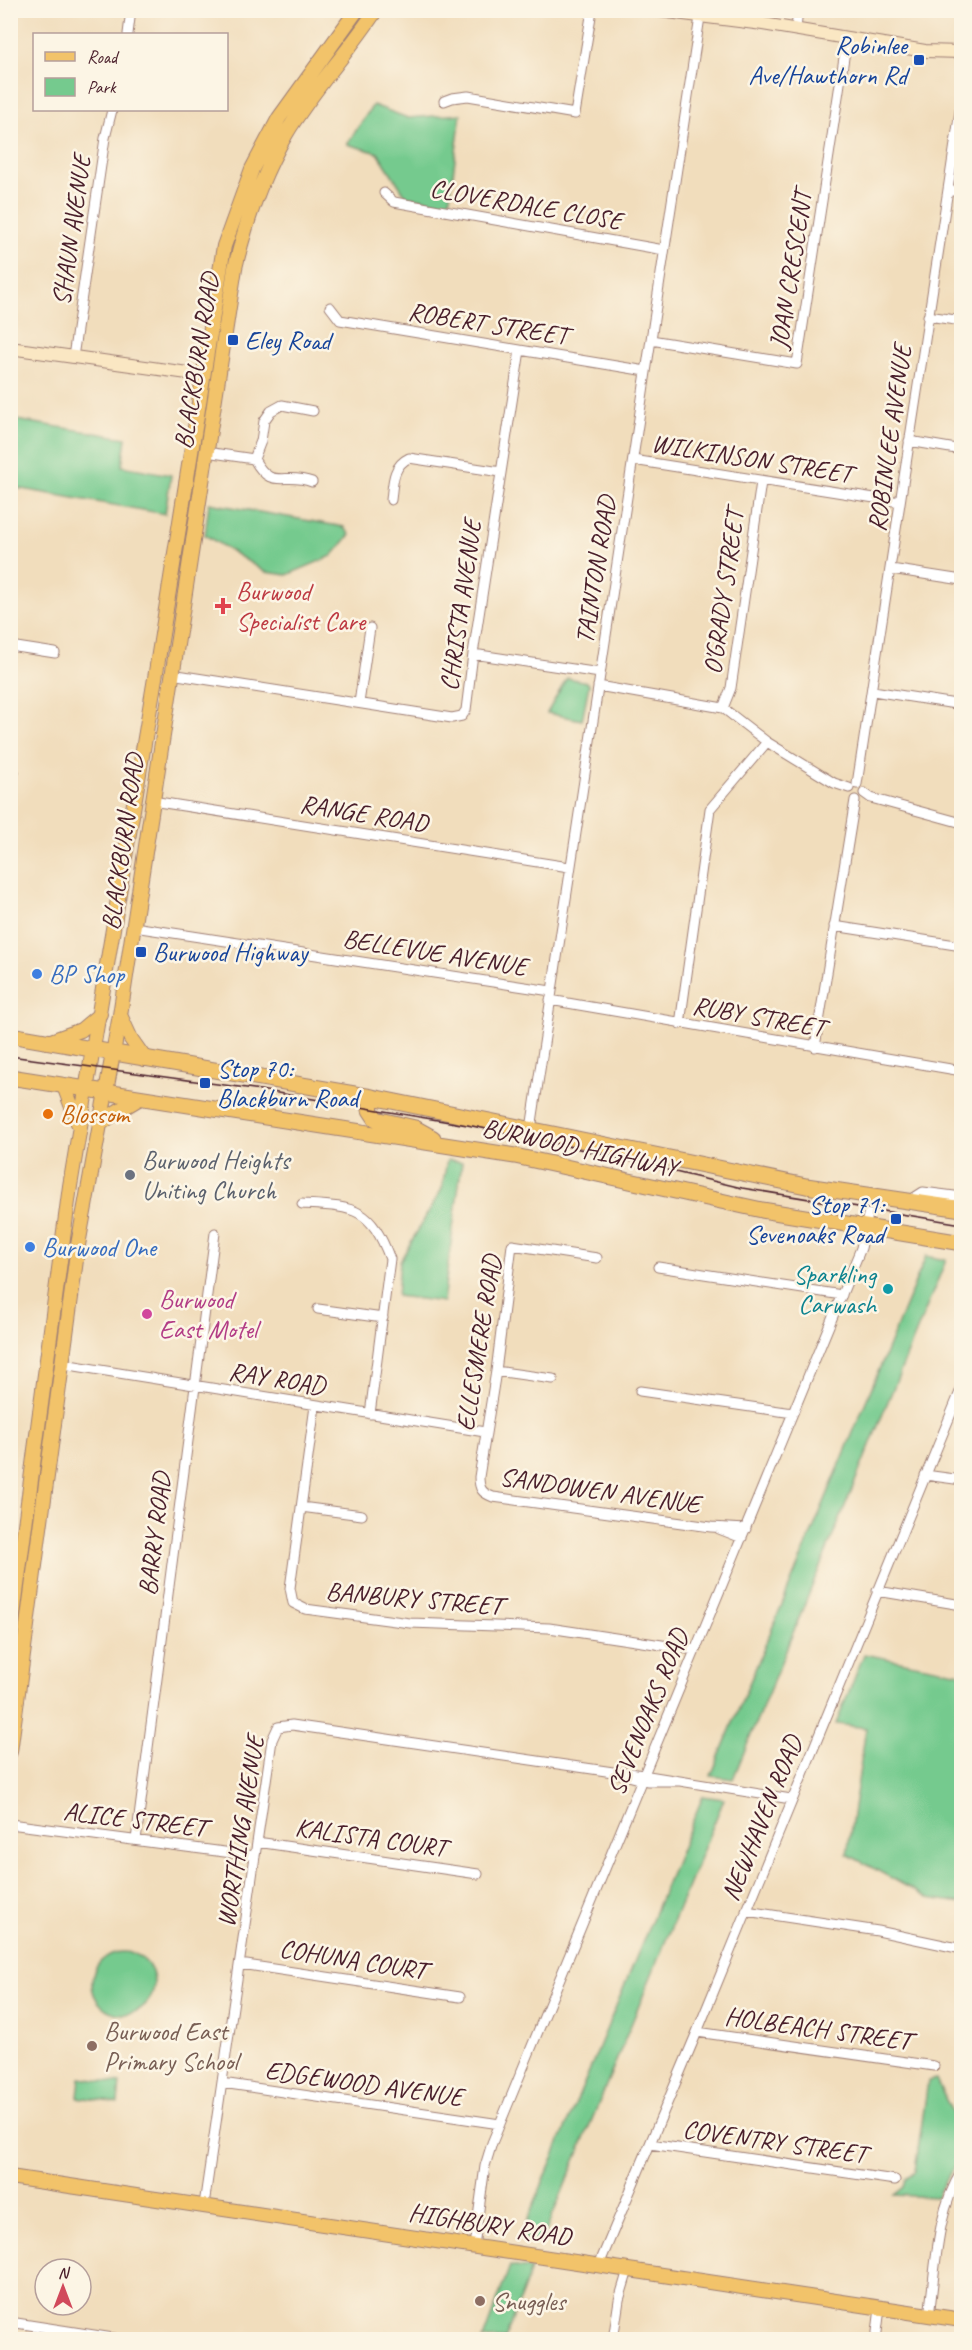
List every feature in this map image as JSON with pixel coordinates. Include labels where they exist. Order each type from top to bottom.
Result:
[{"type":"highway","name":"BURWOOD HIGHWAY","points":[[10,1035],[372,1097],[806,1186],[962,1209]]},
{"type":"highway","name":"BURWOOD HIGHWAY","points":[[10,1077],[443,1144],[545,1162],[753,1209],[962,1243]]},
{"type":"highway","points":[[372,1097],[370,1110],[376,1119],[415,1128],[443,1144]]},
{"type":"main road","name":"BLACKBURN ROAD","points":[[10,1638],[46,1361],[80,1128],[224,246],[241,194],[279,118],[357,10]]},
{"type":"main road","points":[[326,53],[363,10]]},
{"type":"main road","name":"BLACKBURN ROAD","points":[[10,1752],[15,1681],[63,1364],[78,1245],[120,1015],[235,268],[244,230],[259,189],[287,132],[376,10]]},
{"type":"main road","points":[[652,10],[796,29],[961,58]]},
{"type":"main road","points":[[10,348],[217,378]]},
{"type":"main road","points":[[156,672],[171,674]]},
{"type":"main road","points":[[48,1042],[81,1030],[100,1014]]},
{"type":"main road","points":[[120,1015],[131,1039],[145,1059]]},
{"type":"main road","points":[[64,1086],[80,1128]]},
{"type":"main road","points":[[100,1124],[118,1110],[140,1098]]},
{"type":"main road","points":[[46,1361],[63,1364]]},
{"type":"main road","name":"HIGHBURY ROAD","points":[[10,2177],[962,2320]]},
{"type":"street","points":[[128,33],[131,10]]},
{"type":"street","points":[[444,101],[468,96],[575,114],[592,10]]},
{"type":"street","points":[[796,29],[798,10]]},
{"type":"street","name":"TAINTON ROAD","points":[[531,1129],[700,17]]},
{"type":"street","name":"JOAN CRESCENT","points":[[651,340],[797,364],[847,38]]},
{"type":"street","name":"ROBINLEE AVENUE","points":[[853,786],[873,691],[962,98]]},
{"type":"street","name":"SHAUN AVENUE","points":[[73,357],[105,138],[112,111]]},
{"type":"street","points":[[948,190],[962,192]]},
{"type":"street","name":"CLOVERDALE CLOSE","points":[[384,194],[394,202],[664,250]]},
{"type":"street","name":"ROBERT STREET","points":[[330,307],[340,320],[646,371]]},
{"type":"street","points":[[928,316],[962,321]]},
{"type":"street","name":"CHRISTA AVENUE","points":[[171,674],[452,718],[462,716],[466,710],[520,350]]},
{"type":"street","points":[[312,482],[289,477],[274,479],[262,474],[254,459],[261,441],[264,421],[271,411],[282,405],[313,411]]},
{"type":"street","points":[[909,441],[962,450]]},
{"type":"street","points":[[206,452],[254,459]]},
{"type":"street","points":[[391,500],[395,473],[402,461],[410,458],[501,472]]},
{"type":"street","name":"WILKINSON STREET","points":[[633,460],[761,482],[900,502]]},
{"type":"street","name":"O'GRADY STREET","points":[[723,708],[731,688],[761,482]]},
{"type":"street","points":[[891,569],[962,580]]},
{"type":"street","points":[[359,703],[370,628]]},
{"type":"street","points":[[10,646],[56,653]]},
{"type":"street","points":[[473,654],[600,673]]},
{"type":"street","points":[[598,686],[723,708],[767,742],[834,783],[861,785],[864,793],[871,798],[962,823]]},
{"type":"street","points":[[873,691],[962,705]]},
{"type":"street","points":[[680,1024],[710,809],[767,742]]},
{"type":"street","points":[[853,786],[850,797],[855,800]]},
{"type":"street","points":[[855,800],[859,800],[864,793]]},
{"type":"street","points":[[815,1047],[855,800]]},
{"type":"street","name":"RANGE ROAD","points":[[152,801],[569,867]]},
{"type":"street","points":[[834,926],[962,946]]},
{"type":"street","name":"BELLEVUE AVENUE","points":[[134,927],[551,996]]},
{"type":"street","name":"RUBY STREET","points":[[551,996],[680,1024],[962,1071]]},
{"type":"street","name":"BURWOOD HIGHWAY","points":[[909,1201],[923,1192],[962,1197]]},
{"type":"street","name":"SEVENOAKS ROAD","points":[[474,2246],[485,2166],[500,2124],[861,1248],[872,1196]]},
{"type":"street","points":[[303,1204],[342,1207],[366,1216],[383,1240],[390,1259],[370,1414]]},
{"type":"street","name":"BARRY ROAD","points":[[136,1840],[215,1233]]},
{"type":"street","name":"ELLESMERE ROAD","points":[[483,1494],[479,1487],[478,1477],[496,1371],[512,1245],[597,1258]]},
{"type":"street","points":[[658,1268],[842,1295]]},
{"type":"street","points":[[318,1309],[383,1318]]},
{"type":"street","name":"RAY ROAD","points":[[63,1364],[485,1432]]},
{"type":"street","points":[[496,1371],[553,1379]]},
{"type":"street","name":"NEWHAVEN ROAD","points":[[598,2265],[697,2032],[962,1387]]},
{"type":"street","points":[[639,1392],[793,1413]]},
{"type":"street","name":"BANBURY STREET","points":[[315,1406],[290,1588],[293,1603],[305,1609],[410,1623],[549,1628],[695,1650]]},
{"type":"street","points":[[925,1475],[962,1480]]},
{"type":"street","name":"SANDOWEN AVENUE","points":[[483,1494],[744,1533]]},
{"type":"street","points":[[301,1507],[362,1515]]},
{"type":"street","points":[[877,1592],[962,1605]]},
{"type":"street","name":"WORTHING AVENUE","points":[[204,2205],[272,1740],[278,1727],[292,1725],[791,1799]]},
{"type":"street","name":"ALICE STREET","points":[[10,1824],[255,1856]]},
{"type":"street","name":"KALISTA COURT","points":[[257,1842],[478,1874]]},
{"type":"street","points":[[746,1911],[878,1931],[962,1949]]},
{"type":"street","name":"COHUNA COURT","points":[[240,1964],[460,1996]]},
{"type":"street","name":"HOLBEACH STREET","points":[[697,2032],[934,2066]]},
{"type":"street","name":"EDGEWOOD AVENUE","points":[[222,2083],[500,2124]]},
{"type":"street","name":"COVENTRY STREET","points":[[650,2144],[895,2180]]},
{"type":"street","points":[[929,2315],[944,2211],[950,2189],[962,2171]]},
{"type":"street","points":[[614,2340],[624,2269]]},
{"type":"street","points":[[876,2340],[880,2308]]},
{"type":"street","points":[[10,2322],[126,2340]]},
{"type":"green space","points":[[373,105],[408,118],[461,114],[449,204],[406,196],[378,153],[347,144]]},
{"type":"green space","points":[[10,419],[126,438],[122,466],[171,475],[165,514],[11,487]]},
{"type":"green space","points":[[209,503],[344,527],[350,535],[332,556],[287,575],[265,572],[205,535]]},
{"type":"green space","points":[[567,678],[587,682],[589,685],[582,720],[547,713]]},
{"type":"green space","points":[[447,1160],[462,1162],[443,1302],[397,1296],[400,1261],[442,1189]]},
{"type":"green space","points":[[926,1256],[946,1260],[733,1779],[711,1776]]},
{"type":"green space","points":[[864,1654],[961,1673],[961,1903],[928,1898],[847,1854],[866,1728],[836,1724]]},
{"type":"green space","points":[[703,1796],[724,1799],[542,2241],[520,2238]]},
{"type":"green space","points":[[123,1952],[135,1954],[145,1961],[152,1971],[154,1983],[152,1995],[145,2005],[135,2012],[123,2014],[111,2012],[101,2005],[94,1995],[92,1983],[94,1971],[101,1961],[111,1954]]},
{"type":"green space","points":[[80,2078],[120,2083],[118,2103],[78,2097]]},
{"type":"green space","points":[[936,2079],[959,2129],[962,2149],[960,2157],[937,2197],[894,2195],[904,2187],[906,2178],[915,2171],[928,2081]]},
{"type":"green space","points":[[510,2266],[531,2269],[505,2339],[483,2339]]},
{"type":"tram line","points":[[10,1056],[254,1089],[467,1125],[554,1143],[742,1188],[962,1224]]},
{"type":"place","name":"Robinlee Ave/Hawthorn Rd","points":[[919,60]]},
{"type":"place","name":"Eley Road","points":[[233,340]]},
{"type":"place","name":"Burwood Specialist Care","points":[[223,606]]},
{"type":"place","name":"Burwood Highway","points":[[141,952]]},
{"type":"place","name":"BP Shop","points":[[37,974]]},
{"type":"place","name":"Stop 70: Blackburn Road","points":[[205,1083]]},
{"type":"place","name":"Blossom","points":[[48,1114]]},
{"type":"place","name":"Burwood Heights Uniting Church","points":[[130,1175]]},
{"type":"place","name":"Stop 71: Sevenoaks Road","points":[[896,1219]]},
{"type":"place","name":"Burwood One","points":[[30,1247]]},
{"type":"place","name":"Sparkling Carwash","points":[[888,1289]]},
{"type":"place","name":"Burwood East Motel","points":[[147,1314]]},
{"type":"place","name":"Burwood East Primary School","points":[[92,2046]]},
{"type":"place","name":"Snuggles","points":[[480,2301]]}]
